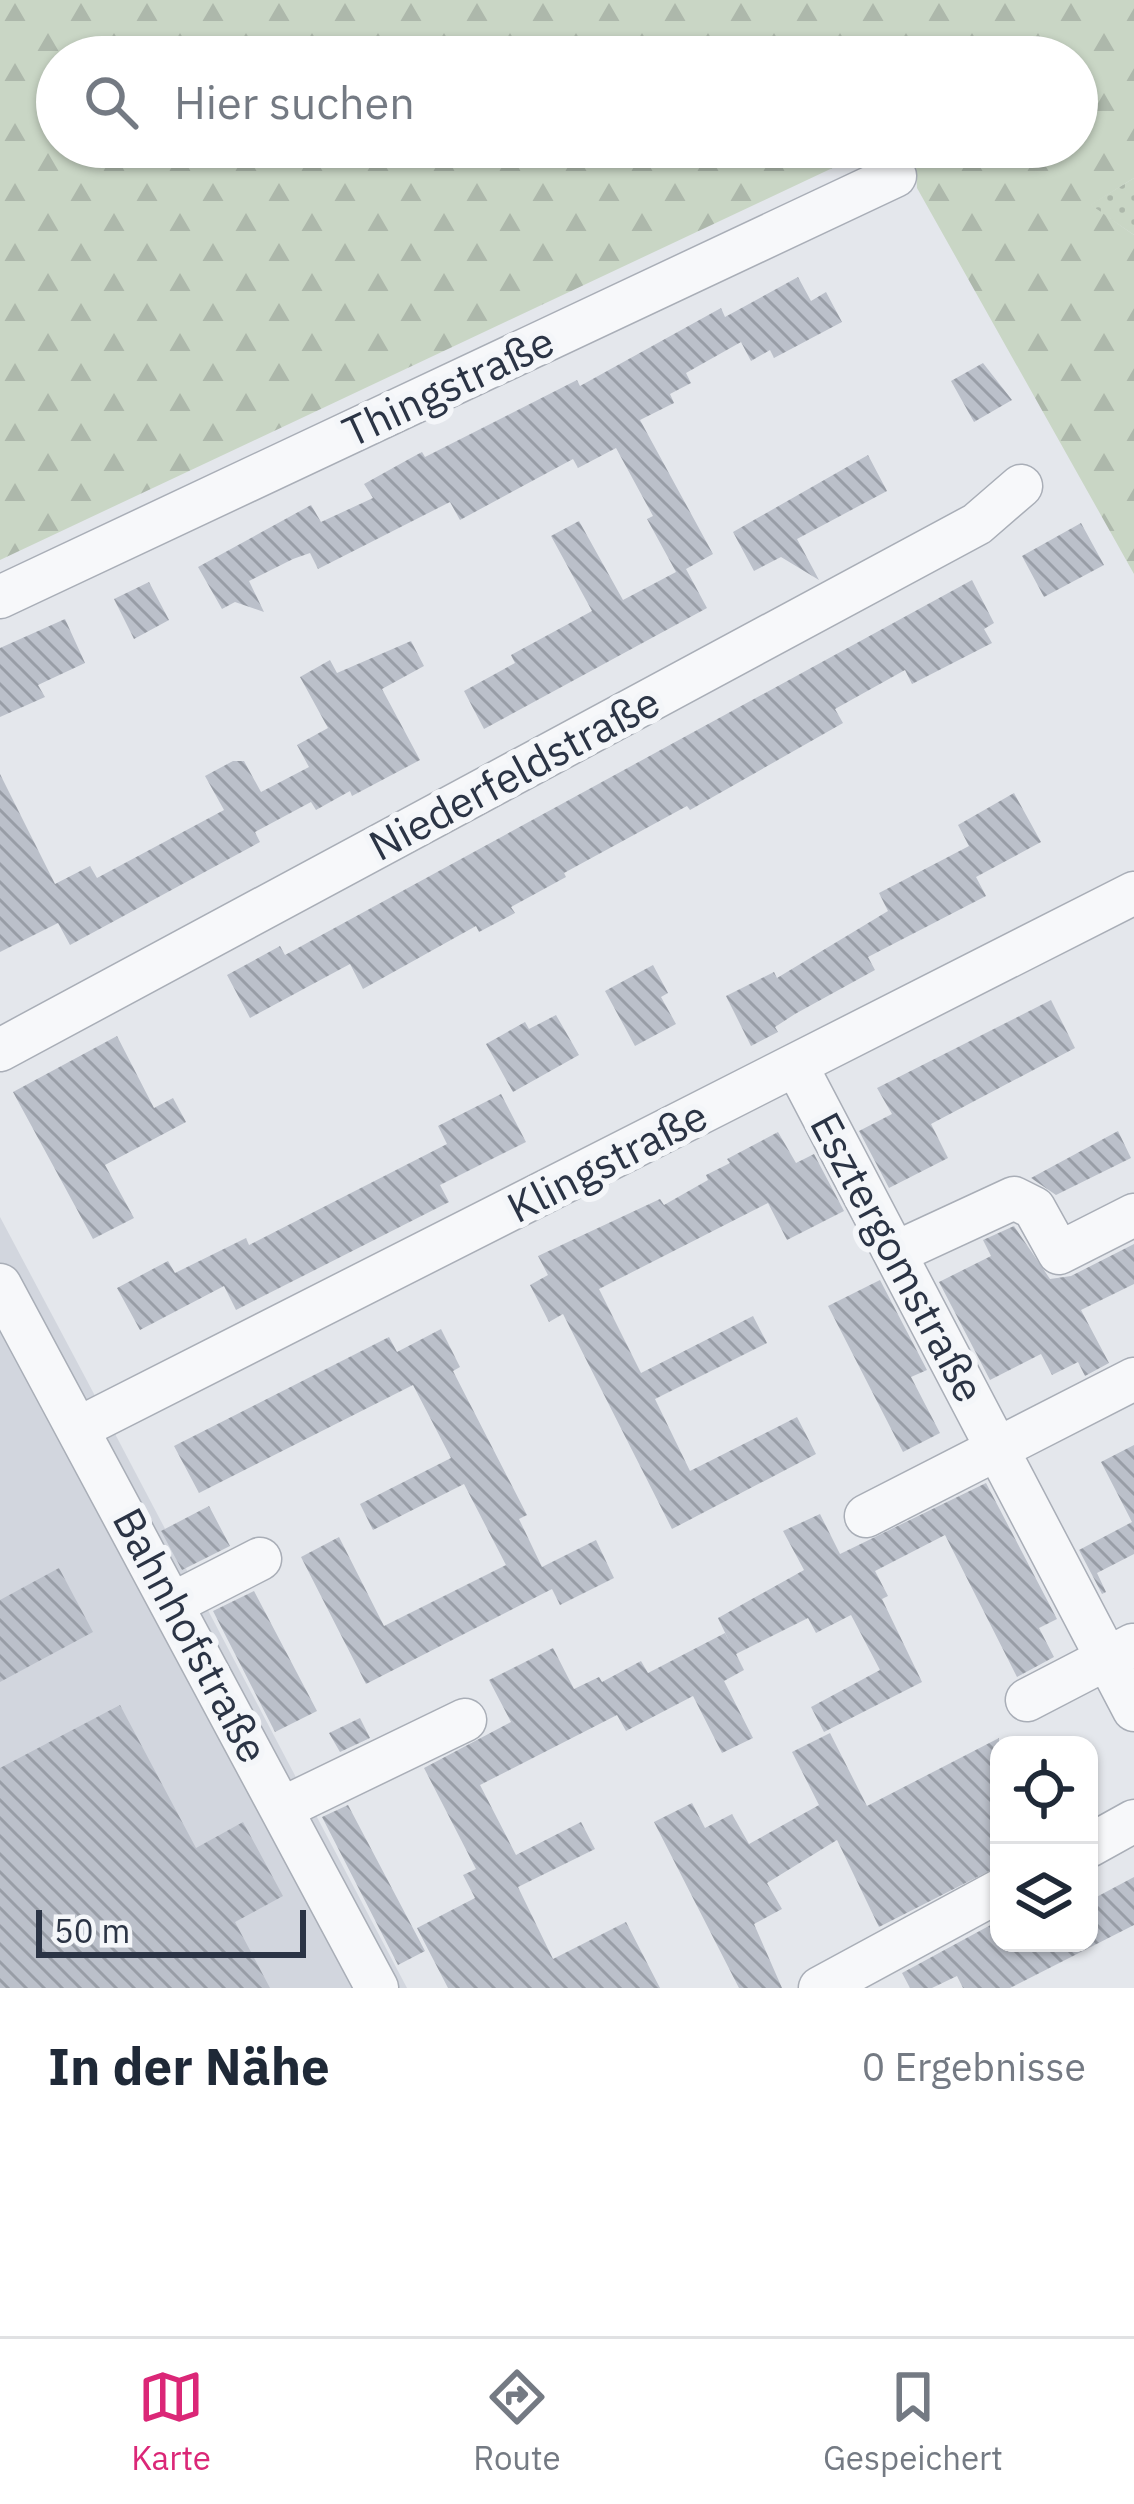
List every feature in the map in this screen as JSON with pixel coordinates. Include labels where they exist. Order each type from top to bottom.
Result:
[{"type":"street","name":"Thingstraße","points":[[0,597],[895,176]]},
{"type":"street","name":"Niederfeldstraße","points":[[0,1050],[977,524],[1021,486]]},
{"type":"street","name":"Klingstraße","points":[[79,1428],[1134,892]]},
{"type":"street","name":"Esztergomstraße","points":[[796,1065],[999,1449],[1121,1651],[1134,1710]]},
{"type":"street","points":[[896,1253],[1014,1198],[1034,1208],[1059,1253],[1134,1215]]},
{"type":"street","name":"Bahnhofstraße","points":[[0,1286],[377,1988]]},
{"type":"street","points":[[999,1449],[1134,1379]]},
{"type":"street","name":"Esztergomstraße","points":[[866,1516],[999,1449]]},
{"type":"street","points":[[174,1603],[260,1559]]},
{"type":"street","points":[[1027,1700],[1121,1651]]},
{"type":"street","points":[[283,1808],[464,1720]]},
{"type":"street","points":[[1093,1844],[1134,1821]]},
{"type":"street","points":[[820,1988],[990,1896]]},
{"type":"shaded area","points":[[0,1217],[84,1375],[407,1988],[0,1988]]},
{"type":"green space","points":[[0,0],[1134,0],[1134,178],[1091,205],[1134,235],[1134,574],[917,188],[916,168],[1098,168],[1098,36],[36,36],[36,168],[832,168],[0,560]]},
{"type":"green space","points":[[1134,178],[1134,235],[1090,205]]},
{"type":"building","points":[[798,277],[811,301],[826,292],[842,322],[774,358],[770,350],[751,361],[741,342],[686,373],[691,383],[670,394],[674,403],[640,420],[713,554],[686,569],[707,608],[484,729],[464,691],[515,663],[511,655],[592,611],[551,536],[579,521],[623,600],[676,572],[647,519],[653,516],[616,448],[578,468],[573,459],[460,520],[450,502],[318,569],[310,553],[293,559],[249,581],[264,612],[235,602],[222,609],[198,567],[311,505],[321,522],[373,498],[364,484],[422,452],[425,457],[577,380],[580,386],[721,308],[725,317]]},
{"type":"building","points":[[983,363],[1012,400],[974,422],[951,381]]},
{"type":"building","points":[[868,455],[887,491],[797,539],[819,580],[781,557],[754,571],[733,532]]},
{"type":"building","points":[[1081,523],[1104,565],[1044,597],[1022,556]]},
{"type":"building","points":[[972,580],[994,623],[984,629],[992,643],[912,684],[905,670],[835,709],[843,723],[690,810],[687,806],[564,873],[566,877],[511,907],[515,913],[479,932],[476,926],[363,989],[350,964],[250,1018],[227,975],[280,946],[285,955]]},
{"type":"building","points":[[149,582],[169,620],[134,639],[114,599]]},
{"type":"building","points":[[65,619],[85,663],[38,685],[45,697],[0,717],[0,648]]},
{"type":"building","points":[[411,641],[424,666],[382,689],[420,760],[316,810],[311,802],[255,832],[260,842],[70,945],[58,923],[0,952],[0,774],[55,884],[90,866],[97,878],[224,810],[205,776],[233,761],[244,761],[261,792],[309,767],[297,745],[328,728],[300,677],[330,660],[337,673]]},
{"type":"building","points":[[1014,793],[1041,842],[976,877],[986,896],[868,957],[875,970],[795,1014],[775,1027],[778,1032],[751,1046],[726,996],[774,972],[777,978],[888,911],[879,893],[969,846],[958,825]]},
{"type":"building","points":[[653,965],[668,993],[661,997],[676,1024],[635,1046],[605,991]]},
{"type":"building","points":[[1051,1000],[1075,1048],[931,1124],[948,1158],[889,1188],[859,1131],[892,1114],[877,1088]]},
{"type":"building","points":[[556,1015],[579,1055],[513,1092],[486,1044],[525,1022],[529,1029]]},
{"type":"building","points":[[117,1036],[154,1108],[173,1098],[186,1122],[105,1165],[134,1218],[93,1239],[13,1092]]},
{"type":"building","points":[[501,1094],[526,1142],[440,1185],[449,1202],[236,1310],[224,1286],[140,1330],[117,1288],[168,1261],[175,1273],[246,1238],[249,1245],[447,1144],[438,1126]]},
{"type":"building","points":[[1118,1131],[1131,1158],[1056,1195],[1031,1178]]},
{"type":"building","points":[[778,1132],[796,1163],[814,1154],[844,1211],[787,1240],[768,1203],[599,1289],[641,1373],[753,1316],[767,1343],[655,1399],[690,1471],[797,1417],[816,1454],[672,1529],[563,1314],[549,1322],[530,1285],[548,1275],[538,1256],[660,1199],[664,1205],[708,1180],[706,1175],[730,1163],[727,1159]]},
{"type":"building","points":[[1014,1226],[1050,1279],[1071,1276],[1134,1244],[1134,1284],[1081,1310],[1109,1363],[1085,1376],[1078,1362],[1052,1375],[1041,1354],[990,1380],[939,1282],[991,1256],[983,1240]]},
{"type":"building","points":[[880,1280],[927,1370],[911,1377],[940,1433],[903,1452],[828,1306]]},
{"type":"building","points":[[441,1329],[460,1367],[453,1371],[527,1515],[519,1519],[542,1567],[596,1540],[614,1578],[560,1605],[552,1589],[366,1684],[301,1557],[339,1537],[384,1626],[506,1565],[464,1484],[373,1530],[360,1504],[451,1458],[413,1385],[199,1493],[174,1446],[389,1337],[397,1352]]},
{"type":"building","points":[[1134,1445],[1134,1554],[1097,1573],[1106,1592],[1102,1594],[1079,1550],[1132,1522],[1101,1462]]},
{"type":"building","points":[[986,1483],[1057,1619],[1039,1628],[1054,1657],[1017,1677],[945,1535],[875,1571],[888,1596],[882,1599],[922,1682],[824,1732],[811,1707],[880,1670],[851,1615],[816,1633],[808,1618],[736,1654],[744,1670],[724,1681],[753,1738],[722,1753],[693,1696],[626,1731],[617,1715],[480,1785],[516,1855],[581,1822],[595,1849],[518,1887],[553,1959],[626,1922],[660,1988],[448,1988],[417,1928],[475,1898],[463,1875],[476,1869],[424,1768],[511,1722],[489,1680],[553,1648],[574,1689],[599,1677],[602,1682],[641,1661],[648,1673],[725,1633],[731,1645],[718,1618],[804,1570],[783,1531],[820,1514],[840,1554]]},
{"type":"building","points":[[209,1506],[230,1546],[182,1570],[161,1531]]},
{"type":"building","points":[[59,1568],[93,1632],[0,1682],[0,1600]]},
{"type":"building","points":[[254,1591],[317,1711],[275,1732],[213,1611]]},
{"type":"building","points":[[120,1705],[196,1848],[243,1822],[283,1896],[235,1922],[270,1988],[0,1988],[0,1768]]},
{"type":"building","points":[[360,1718],[370,1738],[340,1752],[329,1733]]},
{"type":"building","points":[[830,1733],[867,1806],[990,1743],[990,1871],[879,1927],[837,1840],[767,1883],[782,1909],[754,1924],[782,1988],[739,1988],[654,1822],[692,1803],[705,1828],[732,1814],[749,1844],[819,1805],[792,1752]]},
{"type":"building","points":[[348,1805],[425,1951],[398,1965],[322,1817]]},
{"type":"building","points":[[1134,1877],[1134,1925],[1098,1943],[1098,1896]]},
{"type":"building","points":[[990,1925],[990,1952],[1081,1952],[1010,1988],[963,1988],[957,1976],[932,1988],[910,1988],[902,1973]]}]
